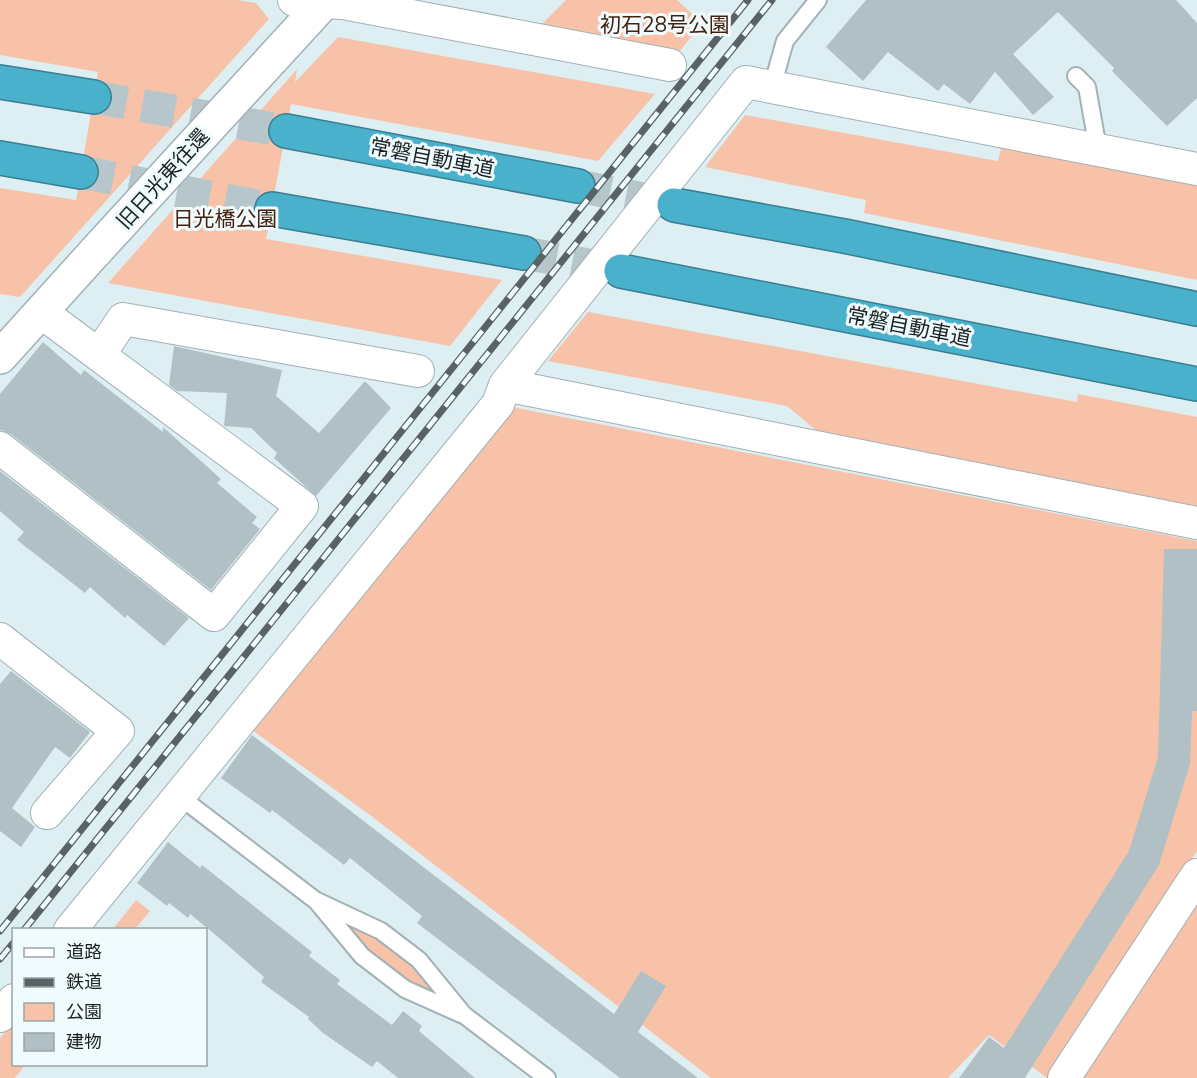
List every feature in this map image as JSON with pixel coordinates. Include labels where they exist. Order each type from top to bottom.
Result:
[{"type":"highway","points":[[0,82],[94,97]]},
{"type":"highway","name":"常磐自動車道","points":[[286,130],[578,186]]},
{"type":"highway","points":[[0,158],[81,172]]},
{"type":"highway","points":[[674,205],[1197,309]]},
{"type":"highway","points":[[272,209],[524,253]]},
{"type":"highway","name":"常磐自動車道","points":[[621,271],[1197,384]]},
{"type":"street","points":[[314,1],[343,3],[670,64]]},
{"type":"street","name":"旧日光東往還","points":[[0,357],[273,59],[314,1]]},
{"type":"street","points":[[72,928],[498,404],[505,385],[746,82],[1197,169]]},
{"type":"street","points":[[0,448],[214,615],[302,506],[41,312]]},
{"type":"street","points":[[99,355],[123,319],[418,371]]},
{"type":"street","points":[[505,385],[1197,523]]},
{"type":"street","points":[[0,639],[118,731],[47,813]]},
{"type":"street","points":[[1064,1078],[1197,875]]},
{"type":"street","points":[[0,1016],[12,1002]]},
{"type":"lane","points":[[772,87],[785,41],[818,0]]},
{"type":"lane","points":[[1076,76],[1087,87],[1098,149]]},
{"type":"lane","points":[[179,796],[315,900],[381,931],[419,960],[465,1016]]},
{"type":"lane","points":[[315,900],[362,957],[405,989],[465,1016],[547,1078]]},
{"type":"green space","points":[[0,0],[237,0],[256,3],[269,19],[20,297],[0,294],[0,188],[76,200],[98,72],[0,55]]},
{"type":"green space","name":"初石28号公園","points":[[566,0],[677,0],[702,23],[679,52],[539,27]]},
{"type":"green space","name":"日光橋公園","points":[[338,37],[655,94],[598,161],[291,104],[266,239],[502,280],[450,346],[108,283],[297,69],[295,82]]},
{"type":"green space","points":[[745,115],[998,161],[1002,144],[1197,186],[1197,280],[864,213],[866,200],[705,167]]},
{"type":"green space","points":[[588,312],[1077,402],[1078,394],[1197,417],[1197,510],[818,432],[787,406],[548,361]]},
{"type":"green space","points":[[512,407],[1197,541],[1197,851],[1047,1078],[989,1035],[948,1078],[711,1078],[370,815],[252,730]]},
{"type":"green space","points":[[136,900],[150,911],[136,928],[114,928]]},
{"type":"green space","points":[[1197,904],[1197,1078],[1083,1078],[1083,1077]]},
{"type":"green space","points":[[342,921],[396,952],[418,971],[441,997],[404,979],[373,956]]},
{"type":"green space","points":[[12,1023],[12,1066],[24,1066],[15,1078],[0,1078],[0,1038]]},
{"type":"building","points":[[866,0],[1176,0],[1197,23],[1197,98],[1167,126],[1058,12],[1013,54],[1054,97],[1033,115],[995,72],[970,104],[944,84],[938,91],[888,52],[863,81],[826,47]]},
{"type":"building","points":[[43,342],[81,375],[84,370],[163,432],[163,427],[221,479],[217,483],[257,517],[252,523],[260,529],[211,590],[11,434],[0,430],[0,394]]},
{"type":"building","points":[[174,346],[282,370],[276,396],[319,433],[365,381],[391,408],[316,496],[274,458],[277,453],[251,428],[224,426],[227,393],[177,391],[169,385]]},
{"type":"building","points":[[0,471],[189,618],[164,646],[127,615],[125,618],[90,587],[85,593],[17,540],[24,532],[0,511]]},
{"type":"building","points":[[1164,549],[1197,549],[1197,711],[1192,711],[1190,764],[1159,865],[1025,1078],[959,1078],[989,1037],[1004,1048],[1129,851],[1158,757]]},
{"type":"building","points":[[11,671],[90,732],[70,758],[55,747],[12,808],[35,827],[21,847],[0,831],[0,684]]},
{"type":"building","points":[[252,735],[614,1014],[641,971],[666,986],[638,1032],[698,1078],[620,1078],[417,923],[422,916],[350,858],[344,865],[272,810],[270,813],[221,778]]},
{"type":"building","points":[[168,842],[200,868],[202,865],[312,952],[309,956],[340,980],[337,984],[392,1025],[403,1011],[422,1026],[419,1031],[475,1078],[398,1078],[377,1061],[372,1067],[323,1033],[308,1019],[309,1017],[261,982],[264,977],[190,914],[188,918],[169,903],[167,906],[137,883]]},
{"type":"tunnel","points":[[94,97],[286,131]]},
{"type":"tunnel","points":[[81,172],[272,209]]},
{"type":"tunnel","points":[[578,186],[674,205]]},
{"type":"tunnel","points":[[524,253],[621,271]]},
{"type":"railway","points":[[0,931],[748,0]]},
{"type":"railway","points":[[26,928],[772,0]]},
{"type":"railway","points":[[0,959],[12,944]]}]
